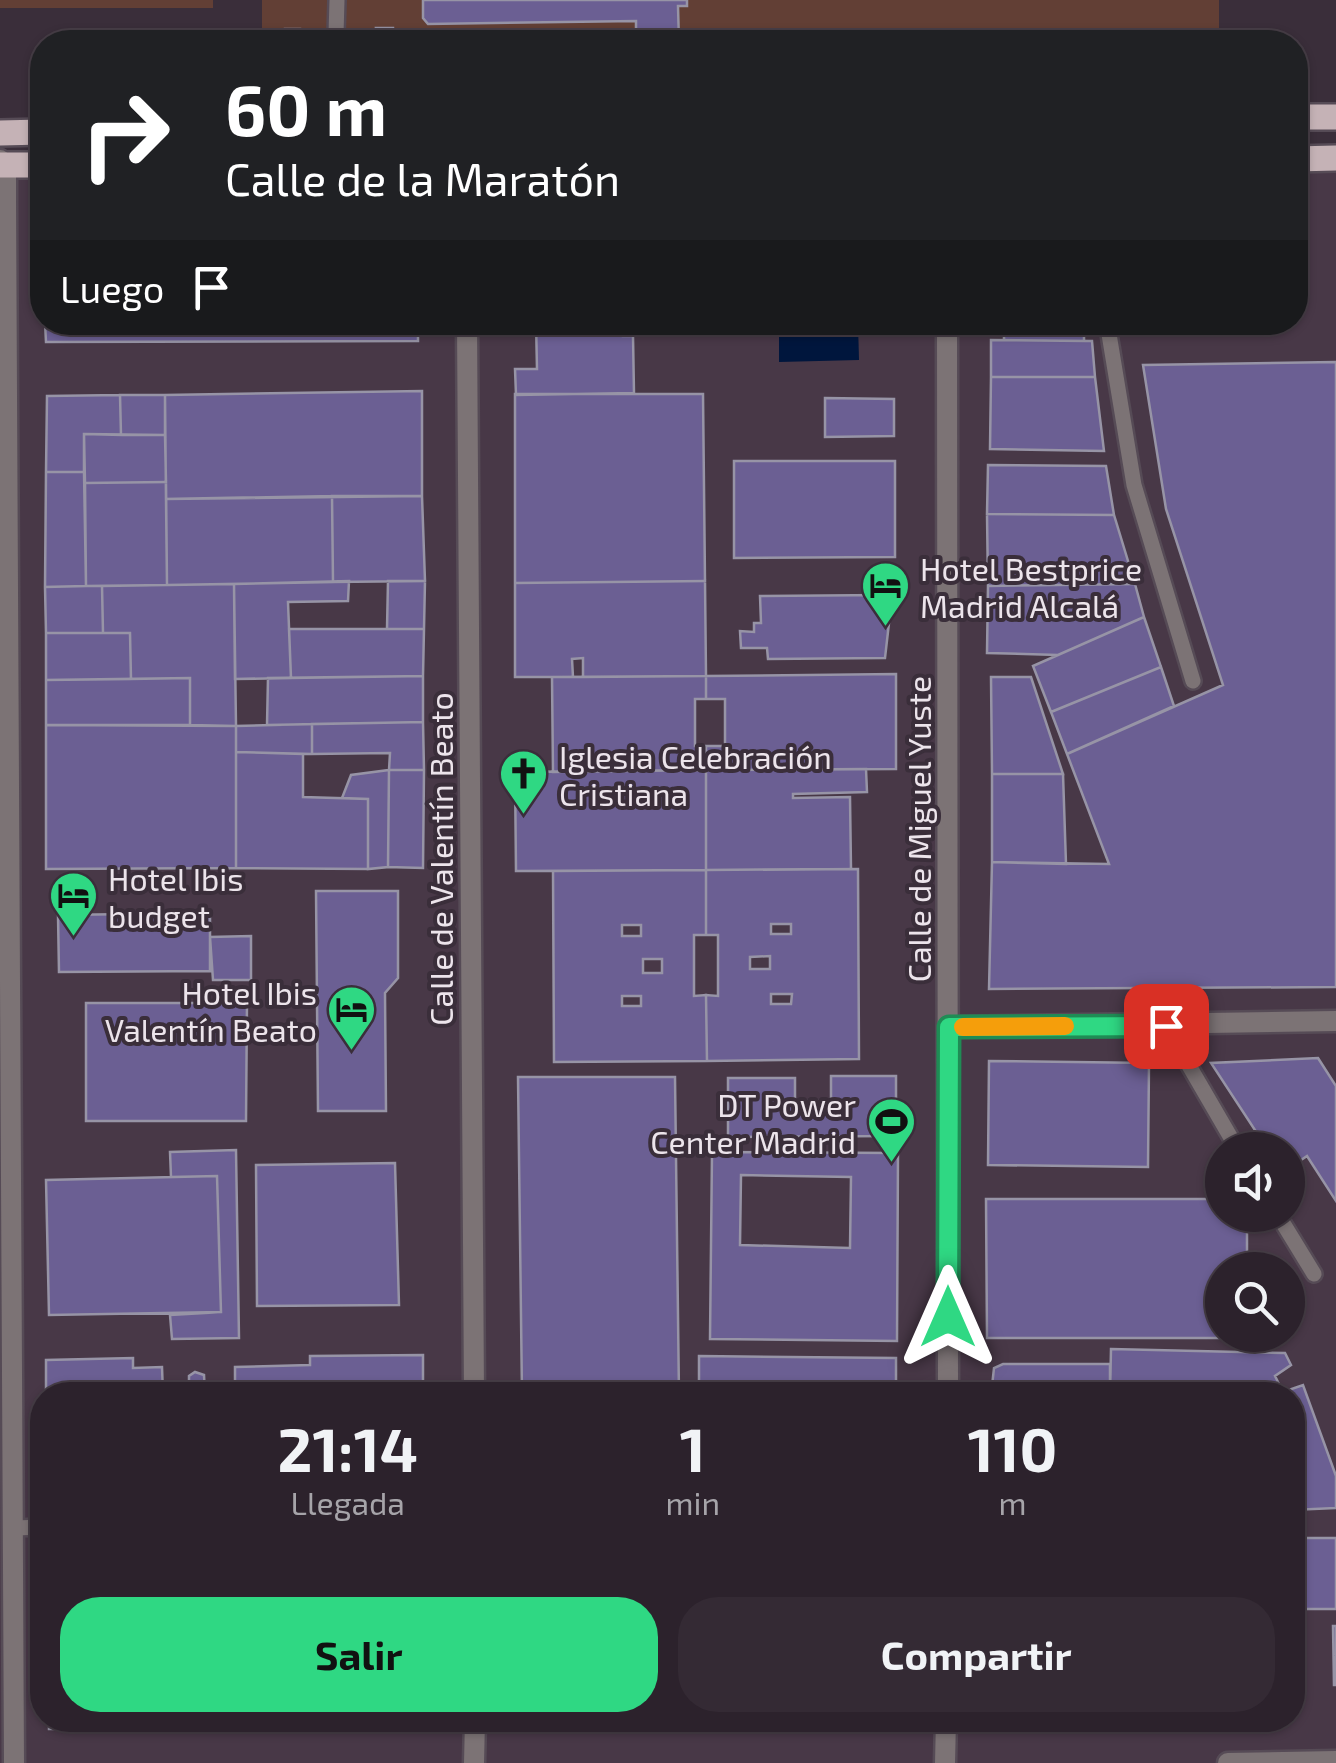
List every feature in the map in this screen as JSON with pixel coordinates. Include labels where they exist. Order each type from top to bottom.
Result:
[{"type":"main road","points":[[1308,117],[1336,117]]},
{"type":"main road","points":[[0,133],[30,132]]},
{"type":"main road","points":[[1308,159],[1336,158]]},
{"type":"main road","points":[[2,163],[30,164]]},
{"type":"street","points":[[2,163],[14,1763]]},
{"type":"street","name":"Calle de Valentín Beato","points":[[466,335],[474,1382]]},
{"type":"street","name":"Calle de Miguel Yuste","points":[[946,335],[948,1382]]},
{"type":"street","points":[[949,1027],[1336,1021]]},
{"type":"street","points":[[474,1763],[475,1732]]},
{"type":"street","points":[[945,1763],[946,1732]]},
{"type":"street","points":[[1228,1763],[1336,1761]]},
{"type":"lane","points":[[336,30],[337,0]]},
{"type":"lane","points":[[1109,335],[1134,485],[1194,681]]},
{"type":"lane","points":[[1166,1026],[1228,1132]]},
{"type":"lane","points":[[1288,1232],[1314,1274]]},
{"type":"lane","points":[[15,1528],[30,1527]]},
{"type":"shaded area","points":[[0,0],[213,0],[213,8],[0,8]]},
{"type":"shaded area","points":[[262,0],[1219,0],[1219,30],[262,30]]},
{"type":"shaded area","points":[[1336,158],[1336,1763],[0,1763],[0,165],[30,165],[30,335],[1308,335],[1308,159]]},
{"type":"water","points":[[779,335],[858,335],[859,360],[779,362]]},
{"type":"building","points":[[423,0],[687,0],[687,6],[678,6],[679,30],[636,30],[636,21],[428,24],[423,18]]},
{"type":"building","points":[[46,335],[418,335],[418,341],[46,342]]},
{"type":"building","points":[[536,335],[633,336],[634,393],[516,395],[515,369],[537,369]]},
{"type":"building","points":[[1004,335],[1084,335],[1084,341],[1004,340]]},
{"type":"building","points":[[991,340],[1092,341],[1095,377],[991,377]]},
{"type":"building","points":[[1336,362],[1336,987],[989,989],[992,862],[1109,864],[1067,754],[1223,685],[1166,509],[1143,365]]},
{"type":"building","points":[[991,377],[1095,377],[1104,451],[990,449]]},
{"type":"building","points":[[422,391],[422,496],[166,499],[165,395]]},
{"type":"building","points":[[515,394],[703,394],[705,581],[515,583]]},
{"type":"building","points":[[120,395],[121,435],[84,434],[84,472],[46,472],[47,396]]},
{"type":"building","points":[[120,395],[165,395],[165,435],[121,435]]},
{"type":"building","points":[[825,398],[894,399],[894,436],[825,437]]},
{"type":"building","points":[[84,434],[165,435],[166,482],[85,483]]},
{"type":"building","points":[[734,461],[895,461],[895,557],[734,558]]},
{"type":"building","points":[[988,465],[1106,466],[1114,515],[987,514]]},
{"type":"building","points":[[46,472],[84,472],[86,586],[45,587]]},
{"type":"building","points":[[166,482],[167,585],[86,586],[85,483]]},
{"type":"building","points":[[332,496],[333,582],[167,585],[166,499]]},
{"type":"building","points":[[332,496],[422,496],[425,581],[333,582]]},
{"type":"building","points":[[987,514],[1114,515],[1135,584],[988,586]]},
{"type":"building","points":[[349,581],[348,601],[288,602],[291,678],[235,679],[234,584]]},
{"type":"building","points":[[388,581],[425,581],[424,629],[387,629]]},
{"type":"building","points":[[705,581],[706,676],[583,677],[583,658],[572,659],[573,677],[515,677],[515,583]]},
{"type":"building","points":[[234,584],[236,726],[190,725],[190,678],[131,679],[130,633],[103,633],[102,586]]},
{"type":"building","points":[[1135,584],[1144,617],[1058,655],[987,653],[988,586]]},
{"type":"building","points":[[102,586],[103,633],[46,633],[45,587]]},
{"type":"building","points":[[884,595],[889,623],[885,658],[768,659],[767,648],[741,648],[740,631],[754,632],[754,623],[761,623],[760,596]]},
{"type":"building","points":[[1144,617],[1161,667],[1051,712],[1033,666]]},
{"type":"building","points":[[289,629],[424,629],[423,676],[291,678]]},
{"type":"building","points":[[46,633],[130,633],[131,679],[46,680]]},
{"type":"building","points":[[1161,667],[1174,706],[1067,754],[1051,712]]},
{"type":"building","points":[[896,674],[896,769],[706,770],[706,746],[725,746],[725,699],[706,699],[706,676]]},
{"type":"building","points":[[423,676],[423,722],[267,725],[268,678]]},
{"type":"building","points":[[706,676],[706,699],[695,699],[695,746],[706,746],[706,770],[553,772],[552,677]]},
{"type":"building","points":[[991,677],[1031,677],[1063,774],[992,774]]},
{"type":"building","points":[[190,678],[190,725],[46,725],[46,680]]},
{"type":"building","points":[[423,722],[424,770],[389,770],[390,753],[312,754],[312,724]]},
{"type":"building","points":[[312,724],[312,754],[236,752],[236,726]]},
{"type":"building","points":[[46,725],[236,726],[236,868],[46,869]]},
{"type":"building","points":[[236,752],[303,754],[303,797],[368,799],[368,869],[236,868]]},
{"type":"building","points":[[866,769],[867,792],[793,794],[793,798],[850,797],[851,869],[706,870],[706,770]]},
{"type":"building","points":[[389,770],[424,770],[423,868],[388,867]]},
{"type":"building","points":[[389,770],[388,867],[368,869],[368,799],[342,798],[351,775]]},
{"type":"building","points":[[706,770],[706,870],[516,871],[515,772]]},
{"type":"building","points":[[992,774],[1063,774],[1066,864],[992,862]]},
{"type":"building","points":[[858,869],[859,1059],[707,1061],[706,995],[718,996],[718,935],[706,935],[706,870]],"holes":[[[771,924],[791,924],[791,934],[771,934]],[[770,956],[770,969],[750,969],[750,957]],[[771,994],[792,994],[791,1004],[771,1004]]]},
{"type":"building","points":[[706,870],[706,935],[694,935],[694,996],[706,995],[707,1061],[554,1062],[553,871]],"holes":[[[622,925],[641,925],[641,936],[622,936]],[[643,959],[662,959],[662,973],[643,973]],[[622,996],[641,996],[641,1006],[622,1006]]]},
{"type":"building","name":"Hotel Ibis Valentín Beato","points":[[316,891],[398,891],[398,978],[385,993],[386,1111],[318,1111]]},
{"type":"building","points":[[210,913],[210,971],[59,972],[58,915]]},
{"type":"building","points":[[251,936],[251,980],[213,980],[210,937]]},
{"type":"building","points":[[86,1003],[247,1003],[246,1121],[86,1121]]},
{"type":"building","points":[[1318,1058],[1336,1086],[1336,1201],[1305,1157],[1305,1132],[1256,1132],[1211,1063]]},
{"type":"building","points":[[989,1061],[1149,1063],[1148,1167],[988,1165]]},
{"type":"building","points":[[831,1076],[896,1076],[896,1136],[728,1137],[728,1078],[795,1078],[795,1101],[831,1101]]},
{"type":"building","points":[[518,1077],[675,1077],[679,1382],[522,1382]]},
{"type":"building","points":[[236,1150],[239,1338],[172,1339],[170,1315],[221,1312],[217,1176],[171,1177],[170,1152]]},
{"type":"building","points":[[712,1152],[898,1153],[897,1341],[710,1339]],"holes":[[[741,1175],[851,1177],[850,1248],[740,1245]]]},
{"type":"building","points":[[395,1163],[399,1305],[257,1306],[256,1165]]},
{"type":"building","points":[[217,1176],[221,1312],[49,1315],[46,1180]]},
{"type":"building","points":[[986,1199],[1205,1199],[1205,1232],[1247,1232],[1247,1252],[1205,1252],[1205,1338],[987,1338]]},
{"type":"building","points":[[1111,1349],[1285,1353],[1291,1365],[1275,1376],[1278,1382],[1110,1382]]},
{"type":"building","points":[[423,1355],[423,1382],[235,1382],[235,1367],[310,1365],[310,1356]]},
{"type":"building","points":[[699,1356],[896,1358],[896,1382],[699,1382]]},
{"type":"building","points":[[133,1358],[133,1368],[162,1367],[163,1382],[46,1382],[46,1360]]},
{"type":"building","points":[[1003,1364],[1110,1364],[1110,1382],[992,1382],[994,1368]]},
{"type":"building","points":[[195,1372],[204,1375],[204,1382],[189,1382],[189,1376]]},
{"type":"building","points":[[1305,1391],[1336,1476],[1336,1508],[1305,1509]]},
{"type":"building","points":[[1305,1538],[1336,1538],[1336,1609],[1305,1609]]},
{"type":"building","points":[[1336,1626],[1336,1685],[1334,1685]]},
{"type":"slow traffic","points":[[963,1027],[1065,1026]]},
{"type":"place","name":"Hotel Bestprice Madrid Alcalá","points":[[885,628]]},
{"type":"place","name":"Iglesia Celebración Cristiana","points":[[524,816]]},
{"type":"place","name":"Hotel Ibis budget","points":[[73,938]]},
{"type":"place","name":"Hotel Ibis Valentín Beato","points":[[352,1052]]},
{"type":"place","name":"DT Power Center Madrid","points":[[891,1164]]},
{"type":"route","points":[[948,1317],[949,1027],[1166,1026]]}]
